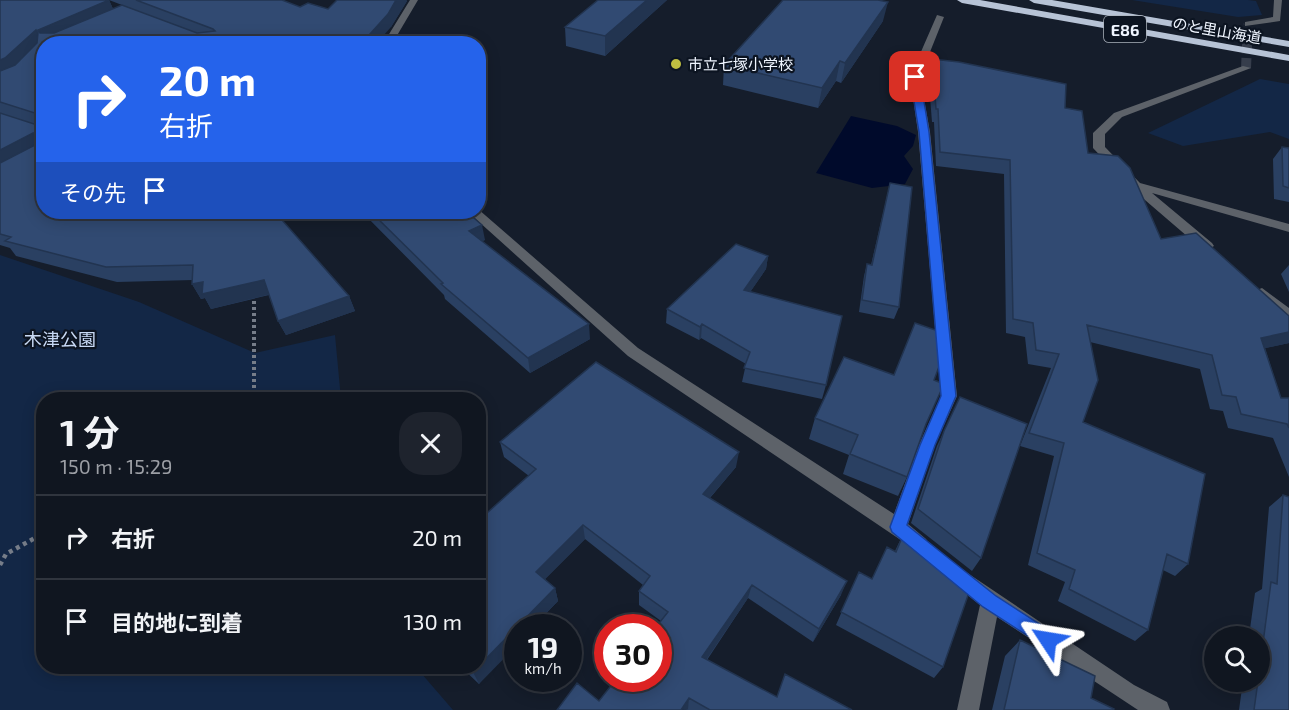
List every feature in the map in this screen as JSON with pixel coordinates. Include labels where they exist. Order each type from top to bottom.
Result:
[{"type":"highway","name":"のと里山海道","points":[[962,0],[1289,58]]},
{"type":"highway","name":"のと里山海道","points":[[1034,0],[1289,44]]},
{"type":"street","points":[[392,36],[414,0]]},
{"type":"street","points":[[1248,24],[1277,20],[1278,0]]},
{"type":"street","points":[[898,527],[927,445],[949,396],[924,132],[915,77],[940,17]]},
{"type":"street","points":[[1217,254],[1135,184],[1099,148],[1099,133],[1118,115],[1246,68]]},
{"type":"street","points":[[1135,184],[1289,228]]},
{"type":"street","points":[[482,219],[633,352],[898,527],[990,602],[1127,692],[1159,710]]},
{"type":"street","points":[[1253,285],[1289,316]]},
{"type":"street","points":[[968,710],[990,602]]},
{"type":"path","points":[[254,294],[254,392]]},
{"type":"path","points":[[0,565],[6,554],[36,537]]},
{"type":"green space","points":[[1132,0],[1248,0],[1256,1],[1262,15],[1238,17]]},
{"type":"green space","points":[[1260,79],[1289,84],[1289,139],[1270,132],[1183,146],[1148,133]]},
{"type":"green space","name":"木津公園","points":[[0,255],[139,302],[255,353],[335,335],[340,392],[36,392],[36,674],[422,674],[453,710],[0,710]]},
{"type":"shaded area","points":[[851,116],[897,126],[916,135],[913,146],[904,156],[913,169],[905,184],[872,188],[816,173]]},
{"type":"building","points":[[0,0],[109,0],[38,30],[40,33],[54,33],[122,5],[197,33],[215,31],[136,0],[282,0],[300,7],[308,3],[328,9],[337,0],[396,0],[388,14],[368,36],[38,36],[36,30],[0,60]]},
{"type":"building","points":[[598,0],[647,0],[605,36],[565,27]]},
{"type":"building","points":[[783,0],[878,0],[888,2],[845,63],[840,61],[822,88],[724,65]]},
{"type":"building","points":[[36,44],[36,118],[35,113],[0,102],[0,71],[15,65]]},
{"type":"building","points":[[932,59],[959,62],[1066,84],[1065,108],[1082,111],[1088,153],[1118,156],[1130,168],[1161,239],[1196,233],[1289,316],[1289,332],[1261,338],[1281,398],[1289,398],[1289,428],[1287,424],[1241,414],[1236,397],[1222,395],[1212,355],[1087,325],[1098,380],[1083,422],[1205,474],[1188,564],[1167,554],[1148,630],[1069,589],[1075,570],[1037,553],[1064,443],[1029,433],[1059,354],[1036,350],[1033,323],[1013,319],[1010,160],[940,152]]},
{"type":"building","points":[[0,113],[34,124],[36,123],[36,133],[0,150]]},
{"type":"building","points":[[36,133],[36,219],[281,219],[349,296],[278,321],[264,280],[202,294],[203,282],[192,284],[193,265],[106,267],[5,241],[11,237],[0,234],[0,163],[35,145]]},
{"type":"building","points":[[1282,147],[1289,148],[1289,188],[1283,186]]},
{"type":"building","points":[[890,183],[912,187],[899,307],[862,300],[867,264],[872,265]]},
{"type":"building","points":[[378,219],[475,219],[482,225],[469,231],[589,324],[528,358],[441,284],[443,283]]},
{"type":"building","points":[[736,244],[768,256],[744,290],[842,316],[826,385],[744,368],[750,352],[702,324],[700,327],[667,309]]},
{"type":"building","points":[[915,323],[944,333],[946,348],[934,380],[944,384],[926,424],[907,477],[850,454],[858,435],[815,418],[844,357],[894,375]]},
{"type":"building","points":[[596,362],[739,452],[703,494],[847,581],[819,629],[752,585],[702,657],[777,697],[785,674],[852,710],[710,710],[689,698],[681,710],[557,710],[570,692],[582,692],[582,687],[599,701],[606,692],[672,692],[672,614],[666,614],[668,612],[639,591],[650,576],[583,525],[536,572],[555,588],[530,614],[504,614],[504,640],[486,659],[486,514],[536,469],[500,442]]},
{"type":"building","points":[[960,397],[1027,424],[981,558],[918,509],[944,431]]},
{"type":"building","points":[[1283,495],[1289,497],[1289,710],[1254,710],[1256,692],[1270,692],[1270,626],[1265,626],[1271,582],[1277,584]]},
{"type":"building","points":[[906,528],[973,581],[943,667],[841,612],[859,572],[872,579],[887,547],[896,552]]},
{"type":"building","points":[[1020,640],[1095,676],[1091,698],[1114,709],[1004,710]]},
{"type":"tunnel","points":[[1246,68],[1248,24]]},
{"type":"place","name":"市立七塚小学校","points":[[676,64]]},
{"type":"route","points":[[915,77],[924,132],[949,396],[927,445],[898,527],[990,602],[1048,640]]}]
